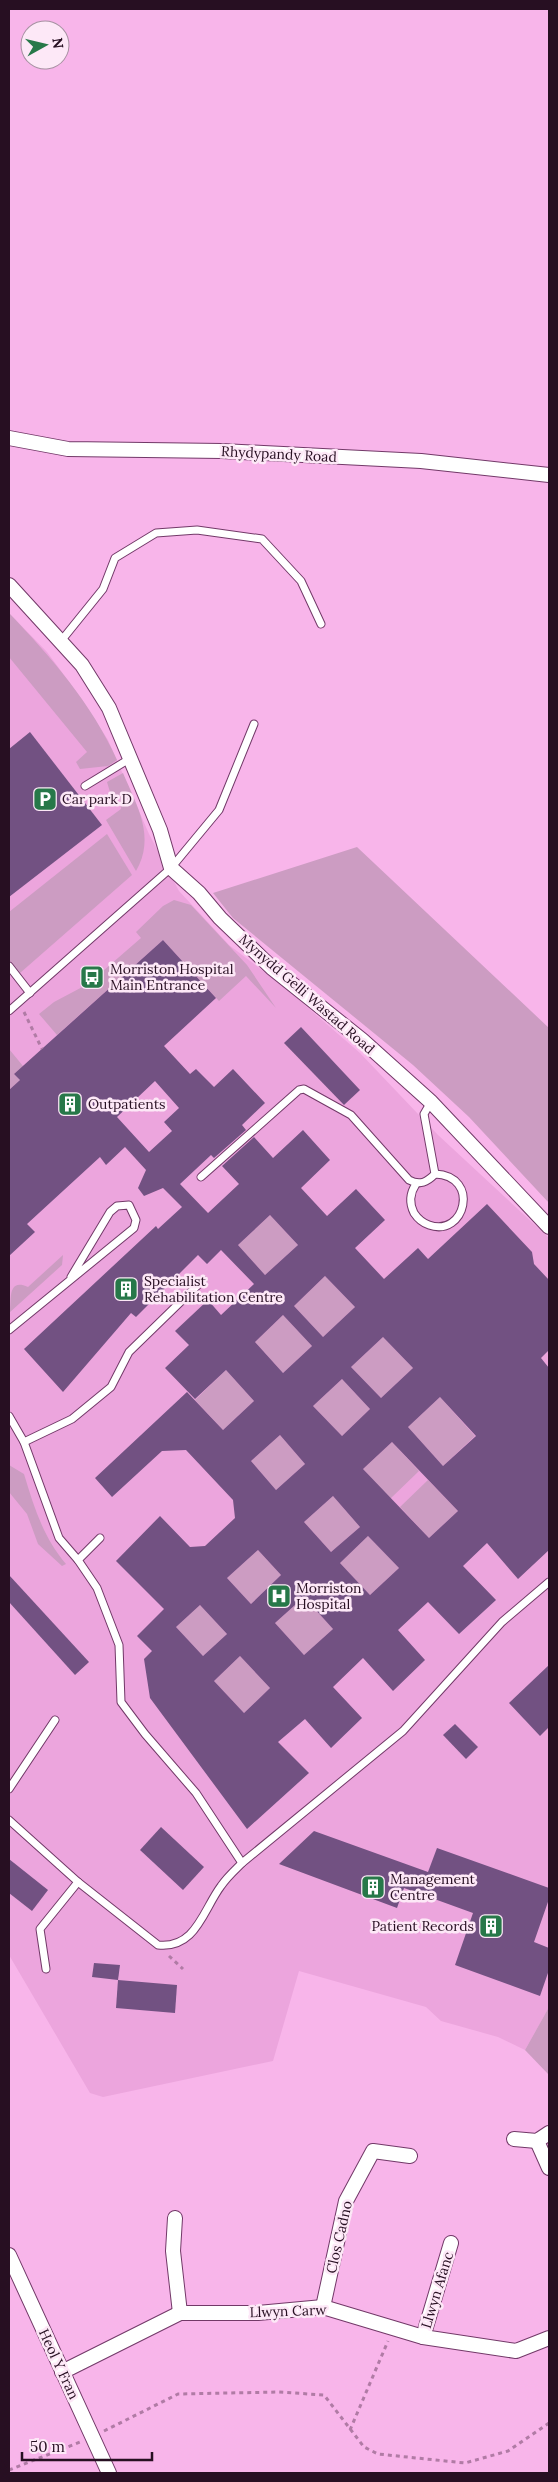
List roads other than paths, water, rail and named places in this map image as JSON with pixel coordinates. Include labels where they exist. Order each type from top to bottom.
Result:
[{"type":"street","name":"Rhydypandy Road","points":[[9,438],[68,449],[222,452],[421,460],[549,475]]},
{"type":"street","points":[[9,585],[82,665],[110,708],[160,830],[171,868]]},
{"type":"street","name":"Mynydd Gelli Wastad Road","points":[[171,868],[199,893],[220,918],[272,968],[362,1040],[431,1102],[549,1227]]},
{"type":"street","points":[[514,2139],[536,2141],[549,2133]]},
{"type":"street","points":[[536,2141],[549,2168]]},
{"type":"street","name":"Clos Cadno","points":[[323,2307],[346,2202],[373,2151],[410,2156]]},
{"type":"street","points":[[175,2218],[173,2251],[180,2313]]},
{"type":"street","name":"Llwyn Afanc","points":[[423,2337],[451,2244]]},
{"type":"street","name":"Heol Y Fran","points":[[10,2261],[110,2473]]},
{"type":"street","name":"Llwyn Carw","points":[[62,2372],[180,2313],[258,2313],[323,2307],[423,2337],[516,2352],[549,2338]]},
{"type":"lane","points":[[61,641],[103,589],[115,558],[156,533],[197,530],[262,539],[301,581],[321,624]]},
{"type":"lane","points":[[9,1011],[171,868],[219,810],[254,724]]},
{"type":"lane","points":[[85,786],[131,758]]},
{"type":"lane","points":[[9,966],[30,993]]},
{"type":"lane","points":[[201,1177],[299,1090],[304,1088],[351,1115],[408,1180],[416,1184],[424,1183],[435,1174],[451,1177],[462,1189],[464,1206],[456,1220],[449,1224],[431,1226],[416,1216],[412,1208],[411,1199],[416,1184]]},
{"type":"lane","points":[[431,1102],[424,1114],[435,1174]]},
{"type":"lane","points":[[9,1330],[71,1277],[89,1267],[134,1228],[136,1220],[129,1206],[117,1206],[110,1212],[71,1277]]},
{"type":"lane","points":[[24,1442],[72,1419],[111,1387],[129,1352],[203,1280]]},
{"type":"lane","points":[[9,1416],[24,1442],[59,1538],[78,1560],[97,1588],[119,1645],[120,1702],[196,1793],[242,1863]]},
{"type":"lane","points":[[78,1560],[100,1538]]},
{"type":"lane","points":[[9,1820],[78,1882],[158,1945],[168,1946],[185,1940],[194,1933],[221,1885],[242,1863],[402,1731],[502,1622],[549,1582]]},
{"type":"lane","points":[[9,1789],[55,1720]]},
{"type":"lane","points":[[46,1969],[40,1929],[78,1882]]},
{"type":"place","name":"Car park D","points":[[45,799]]},
{"type":"place","name":"Morriston Hospital Main Entrance","points":[[92,977]]},
{"type":"place","name":"Outpatients","points":[[70,1104]]},
{"type":"place","name":"Specialist Rehabilitation Centre","points":[[126,1289]]},
{"type":"place","name":"Morriston Hospital","points":[[279,1596]]},
{"type":"place","name":"Management Centre","points":[[373,1887]]},
{"type":"place","name":"Patient Records","points":[[491,1926]]}]
